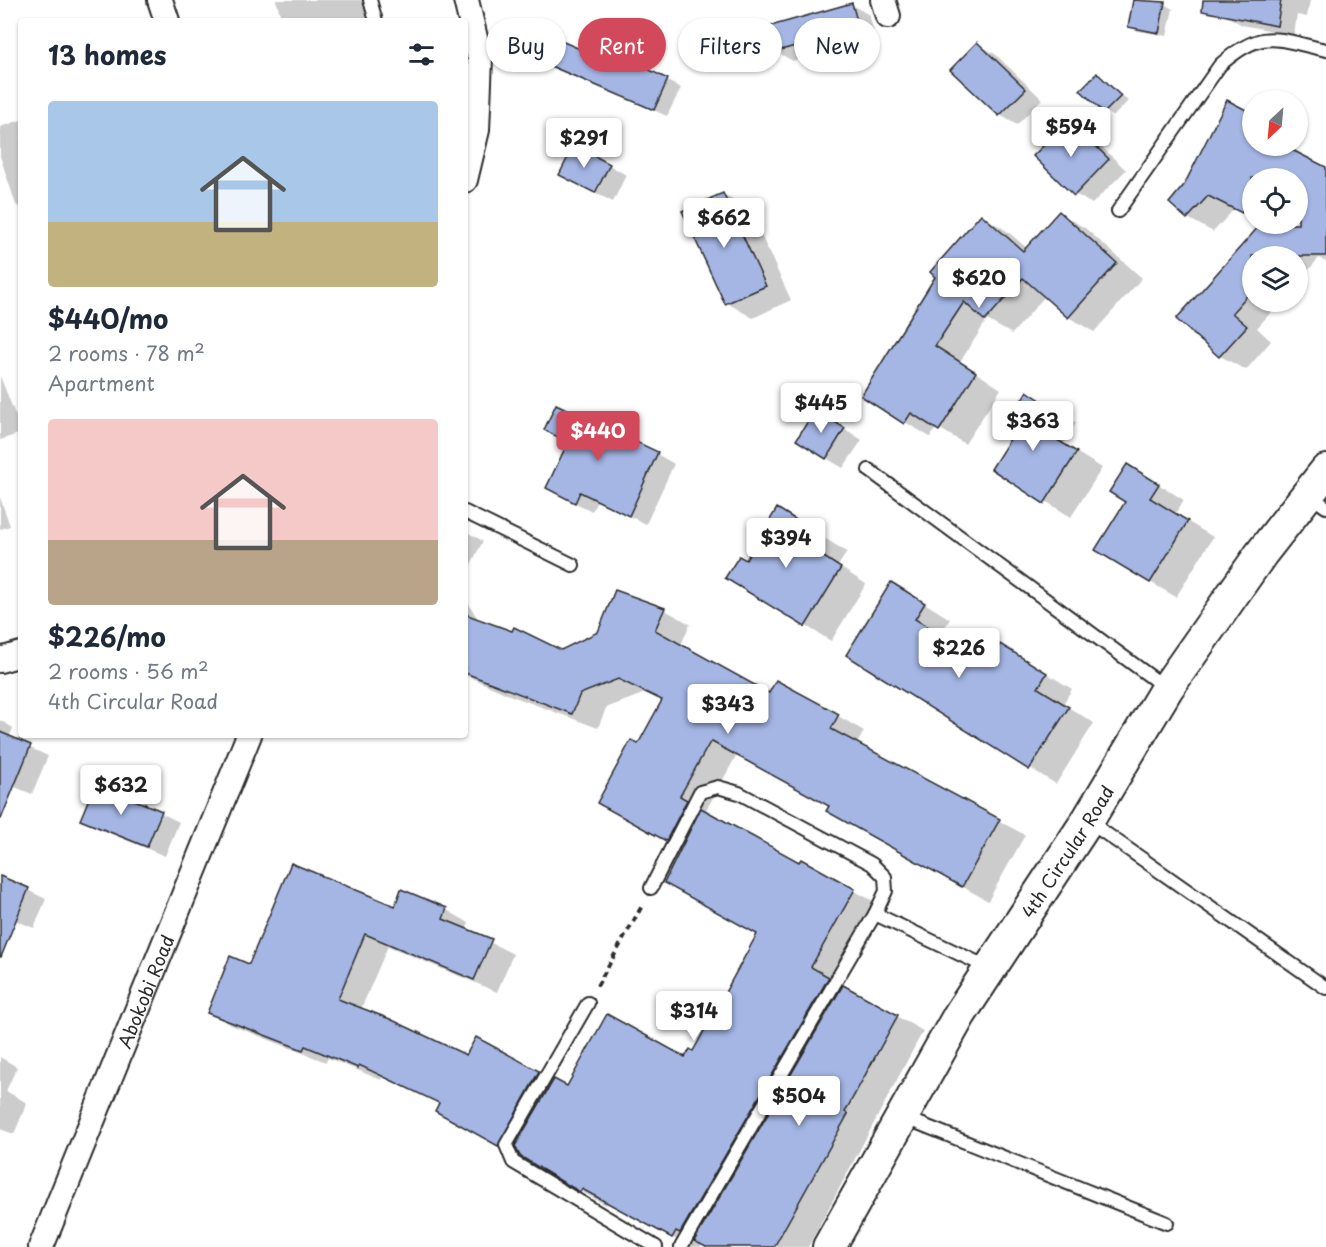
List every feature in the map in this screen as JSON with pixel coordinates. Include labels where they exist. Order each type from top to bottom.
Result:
[{"type":"street","points":[[160,0],[166,18]]},
{"type":"street","points":[[466,0],[480,59],[477,130],[468,168]]},
{"type":"street","name":"4th Circular Road","points":[[829,1247],[960,1014],[1088,820],[1167,688],[1320,490]]},
{"type":"street","points":[[0,660],[18,655]]},
{"type":"street","name":"Abokobi Road","points":[[41,1247],[248,738]]},
{"type":"lane","points":[[370,0],[375,18]]},
{"type":"lane","points":[[1118,211],[1220,65],[1237,50],[1250,41],[1271,38],[1326,50]]},
{"type":"lane","points":[[869,470],[1167,688]]},
{"type":"lane","points":[[468,513],[573,565]]},
{"type":"lane","points":[[651,888],[700,792],[718,787],[740,793],[872,864],[885,877],[886,891],[875,914],[681,1247]]},
{"type":"lane","points":[[1088,820],[1326,988]]},
{"type":"lane","points":[[875,914],[990,968]]},
{"type":"lane","points":[[588,1003],[506,1145],[513,1162],[656,1247]]},
{"type":"lane","points":[[902,1116],[1167,1222]]},
{"type":"path","points":[[588,1003],[651,888]]},
{"type":"building","points":[[1133,0],[1165,2],[1159,33],[1128,27]]},
{"type":"building","points":[[1203,0],[1281,0],[1277,26],[1202,11]]},
{"type":"building","points":[[852,3],[856,18],[799,18]]},
{"type":"building","points":[[794,19],[794,46],[782,50],[782,23]]},
{"type":"building","points":[[977,42],[1026,89],[999,116],[950,70]]},
{"type":"building","points":[[566,43],[578,48],[578,72],[654,72],[668,79],[654,110],[564,72]]},
{"type":"building","points":[[1097,73],[1121,96],[1104,113],[1080,90]]},
{"type":"building","points":[[1227,100],[1242,108],[1242,156],[1304,156],[1326,167],[1326,256],[1308,256],[1308,246],[1242,246],[1242,302],[1232,313],[1247,326],[1219,357],[1176,319],[1252,234],[1308,234],[1308,168],[1242,168],[1242,213],[1208,196],[1187,219],[1169,203],[1184,185]]},
{"type":"building","points":[[1069,120],[1109,159],[1074,196],[1033,156]]},
{"type":"building","points":[[574,145],[610,164],[595,193],[559,175]]},
{"type":"building","points":[[723,193],[766,286],[725,304],[682,211]]},
{"type":"building","points":[[1059,211],[1117,263],[1068,318],[1023,278],[985,321],[964,302],[935,346],[976,372],[939,431],[911,413],[904,424],[861,396],[935,277],[930,272],[981,214],[1023,251]]},
{"type":"building","points":[[1027,391],[1051,407],[1038,428],[1077,452],[1044,504],[991,469],[1019,425],[1010,419]]},
{"type":"building","points":[[556,404],[658,452],[629,516],[580,492],[575,503],[546,488],[568,442],[544,430]]},
{"type":"building","points":[[815,410],[845,428],[826,459],[796,440]]},
{"type":"building","points":[[1127,464],[1159,484],[1150,498],[1188,521],[1150,583],[1095,550],[1125,502],[1109,492]]},
{"type":"building","points":[[777,508],[822,536],[813,550],[841,568],[805,627],[725,578],[739,556],[746,560]]},
{"type":"building","points":[[891,582],[925,603],[915,619],[989,664],[1000,644],[1047,673],[1038,688],[1069,707],[1029,770],[846,655]]},
{"type":"building","points":[[615,590],[665,608],[655,630],[769,693],[776,680],[839,714],[831,729],[1000,819],[962,887],[826,811],[829,806],[712,742],[680,796],[687,800],[666,841],[597,803],[631,740],[638,744],[662,700],[618,679],[580,694],[572,714],[468,674],[468,615],[512,631],[514,627],[561,650],[598,632]]},
{"type":"building","points":[[0,732],[31,745],[1,819],[0,819]]},
{"type":"building","points":[[95,784],[162,811],[147,847],[80,820]]},
{"type":"building","points":[[701,808],[799,862],[801,859],[855,889],[811,967],[829,977],[680,1233],[676,1231],[672,1238],[582,1189],[580,1192],[561,1181],[520,1156],[515,1146],[554,1079],[567,1086],[607,1014],[685,1057],[690,1049],[693,1051],[757,934],[664,883]]},
{"type":"building","points":[[291,863],[395,906],[401,889],[447,908],[443,919],[492,939],[474,980],[365,934],[338,999],[390,1019],[466,1055],[476,1037],[539,1071],[498,1146],[435,1111],[439,1103],[359,1065],[358,1068],[305,1046],[303,1050],[207,1013],[230,956],[249,964]]},
{"type":"building","points":[[0,876],[29,888],[1,957],[0,957]]},
{"type":"building","points":[[843,985],[898,1015],[845,1112],[848,1114],[774,1247],[706,1247],[694,1241]]}]
